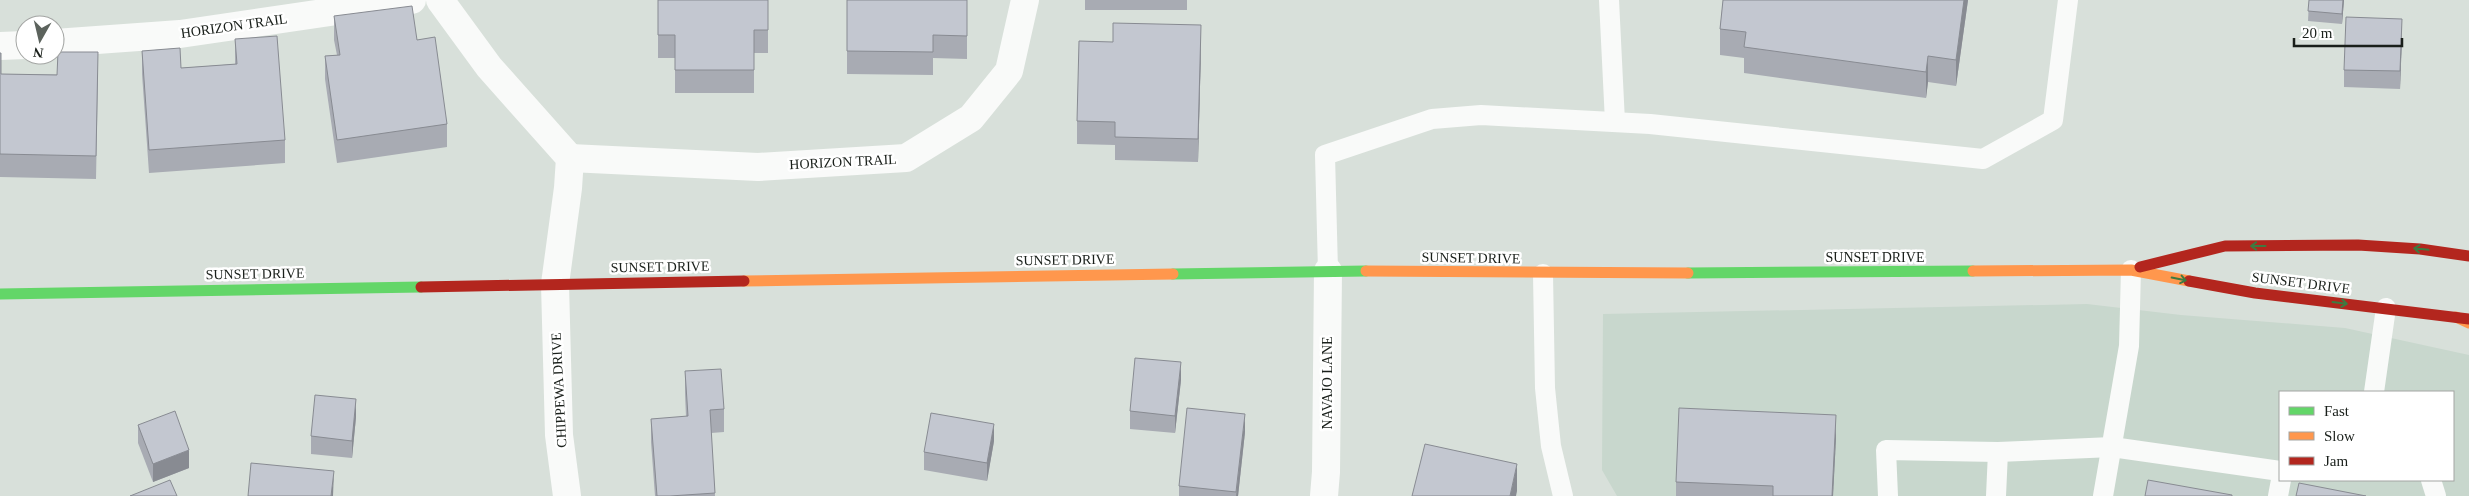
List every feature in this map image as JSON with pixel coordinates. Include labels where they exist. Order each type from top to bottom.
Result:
[{"type":"street","name":"HORIZON TRAIL","points":[[65,42],[180,34],[412,0]]},
{"type":"street","points":[[440,0],[488,67],[570,158],[568,188],[555,284]]},
{"type":"street","name":"HORIZON TRAIL","points":[[570,158],[758,167],[906,158],[971,118],[1009,71],[1025,0]]},
{"type":"street","points":[[0,46],[15,45]]},
{"type":"street","name":"SUNSET DRIVE","points":[[2131,270],[2225,246],[2358,245],[2420,249],[2469,256]]},
{"type":"street","name":"SUNSET DRIVE","points":[[0,294],[1328,271],[1543,274],[2131,270],[2255,293],[2469,319]]},
{"type":"street","name":"NAVAJO LANE","points":[[1324,496],[1326,472],[1328,271]]},
{"type":"street","name":"CHIPPEWA DRIVE","points":[[555,284],[559,435],[567,496]]},
{"type":"street","points":[[2456,317],[2469,323]]},
{"type":"lane","points":[[1609,0],[1615,122]]},
{"type":"lane","points":[[1328,271],[1326,155],[1432,119],[1481,115],[1615,122],[1983,158],[2052,120],[2068,0]]},
{"type":"lane","points":[[2103,496],[2128,346],[2131,270]]},
{"type":"lane","points":[[1543,274],[1545,388],[1551,446],[1563,496]]},
{"type":"lane","points":[[2374,391],[2386,308]]},
{"type":"lane","points":[[1888,496],[1886,450],[1998,452],[2112,447],[2279,471]]},
{"type":"lane","points":[[1996,496],[1998,452]]},
{"type":"lane","points":[[2278,496],[2281,481]]},
{"type":"lane","points":[[2431,481],[2436,496]]},
{"type":"shaded area","points":[[2087,304],[2181,315],[2345,328],[2469,355],[2469,496],[1617,496],[1602,470],[1603,314]]},
{"type":"building","points":[[658,0],[768,0],[768,30],[754,30],[754,70],[675,70],[675,35],[658,35]]},
{"type":"building","points":[[847,0],[967,0],[967,36],[933,35],[933,52],[847,51]]},
{"type":"building","points":[[1723,0],[1964,0],[1956,60],[1928,56],[1926,72],[1744,47],[1746,32],[1720,29]]},
{"type":"building","points":[[2309,0],[2343,0],[2342,14],[2308,11]]},
{"type":"building","points":[[412,6],[417,40],[435,37],[447,124],[337,140],[325,56],[340,55],[334,16]]},
{"type":"building","points":[[2346,17],[2402,19],[2400,71],[2344,70]]},
{"type":"building","points":[[1113,23],[1201,25],[1198,139],[1115,137],[1115,122],[1077,121],[1079,41],[1113,42]]},
{"type":"building","points":[[277,36],[285,140],[149,150],[142,51],[180,48],[181,68],[237,64],[235,39]]},
{"type":"building","points":[[65,52],[98,52],[96,156],[0,154],[0,53],[1,74],[57,75],[57,65],[65,65]]},
{"type":"building","points":[[1135,358],[1181,362],[1175,416],[1130,411]]},
{"type":"building","points":[[721,369],[724,409],[710,410],[715,493],[657,496],[651,419],[688,416],[685,371]]},
{"type":"building","points":[[315,395],[356,399],[352,441],[311,436]]},
{"type":"building","points":[[1187,408],[1245,414],[1236,492],[1179,486]]},
{"type":"building","points":[[1679,408],[1836,415],[1832,496],[1773,496],[1773,486],[1676,482]]},
{"type":"building","points":[[175,411],[189,450],[153,464],[138,425]]},
{"type":"building","points":[[931,413],[994,424],[987,463],[924,452]]},
{"type":"building","points":[[1425,444],[1517,464],[1510,496],[1412,496]]},
{"type":"building","points":[[251,463],[334,471],[331,496],[248,496]]},
{"type":"building","points":[[170,480],[177,496],[130,496]]},
{"type":"building","points":[[2148,480],[2232,495],[2232,496],[2145,496]]},
{"type":"building","points":[[2299,483],[2366,496],[2296,496]]},
{"type":"traffic: fast","points":[[1173,274],[1366,271]]},
{"type":"traffic: fast","points":[[1688,273],[1973,271]]},
{"type":"traffic: fast","points":[[0,294],[421,287]]},
{"type":"traffic: slow","points":[[1973,271],[2131,270],[2189,281]]},
{"type":"traffic: slow","points":[[1366,271],[1688,273]]},
{"type":"traffic: slow","points":[[744,281],[1173,274]]},
{"type":"traffic: slow","points":[[2456,317],[2469,323]]},
{"type":"traffic: jam","points":[[2140,267],[2225,246],[2358,245],[2420,249],[2469,256]]},
{"type":"traffic: jam","points":[[421,287],[744,281]]},
{"type":"traffic: jam","points":[[2189,281],[2255,293],[2469,319]]}]
